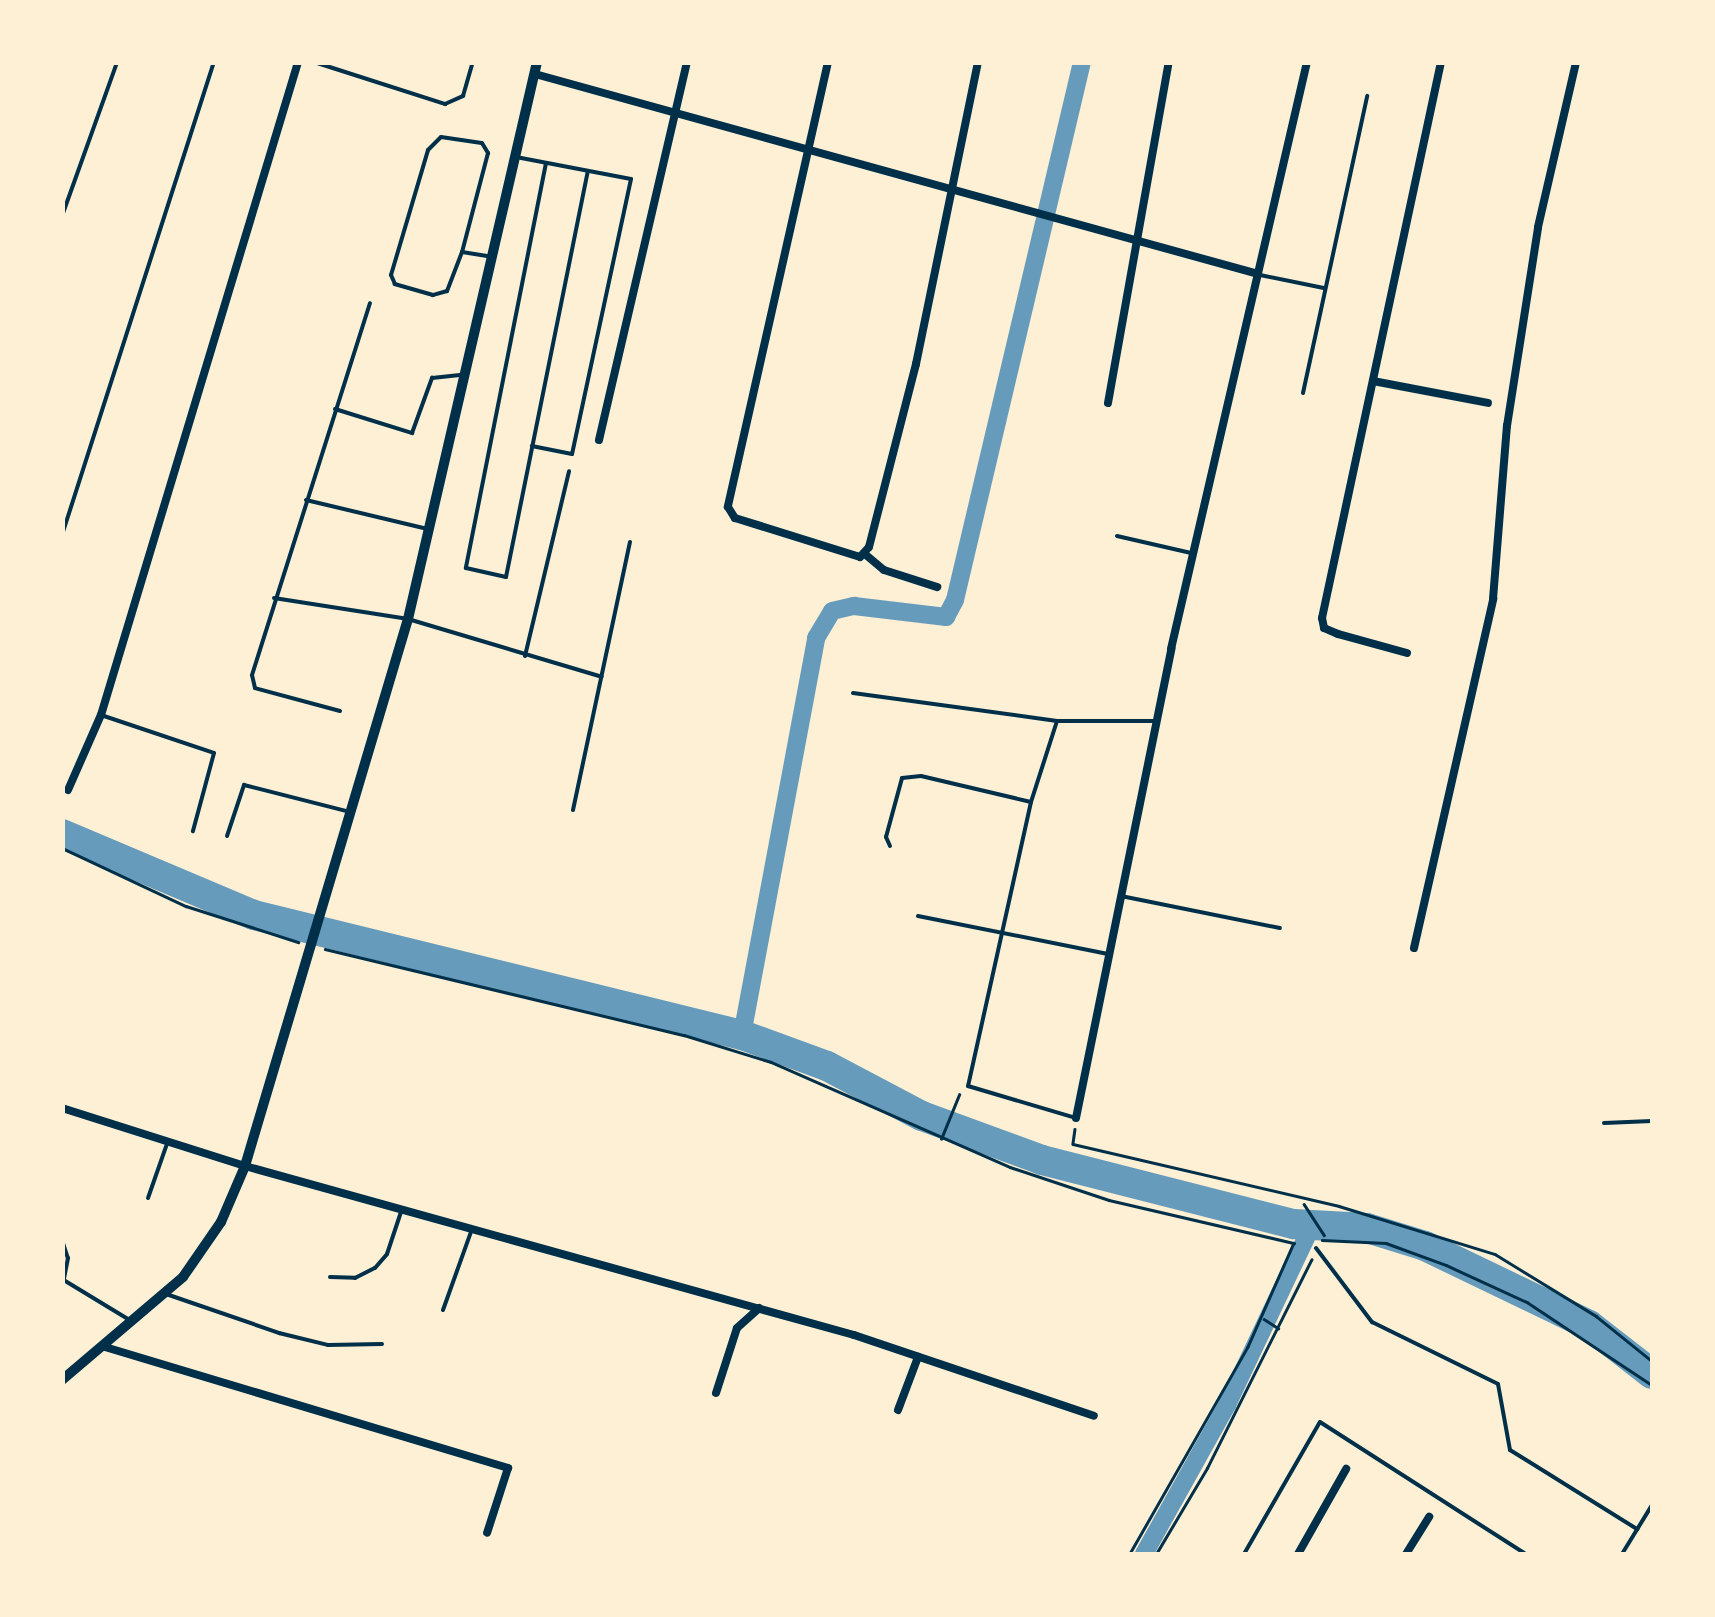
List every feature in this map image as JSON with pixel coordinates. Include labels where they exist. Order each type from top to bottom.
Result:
[{"type":"street","points":[[68,790],[101,715],[298,62]]},
{"type":"street","points":[[599,440],[687,62]]},
{"type":"street","points":[[828,62],[728,507],[735,518],[836,552],[866,555],[884,570],[938,586]]},
{"type":"street","points":[[866,555],[953,188],[978,62]]},
{"type":"street","points":[[1108,402],[1169,62]]},
{"type":"street","points":[[1076,1118],[1156,721],[1307,62]]},
{"type":"street","points":[[1407,653],[1322,624],[1440,62]]},
{"type":"street","points":[[1414,948],[1490,616],[1510,408],[1541,211],[1576,62]]},
{"type":"street","points":[[62,1380],[135,1324],[205,1249],[246,1166],[408,619],[536,68],[1135,244],[1258,274]]},
{"type":"street","points":[[1373,381],[1488,403]]},
{"type":"street","points":[[62,1108],[246,1166],[759,1308],[1094,1416]]},
{"type":"street","points":[[716,1392],[737,1328],[759,1308]]},
{"type":"street","points":[[105,1347],[508,1468],[487,1533]]},
{"type":"street","points":[[898,1410],[918,1357]]},
{"type":"street","points":[[1298,1554],[1346,1469]]},
{"type":"street","points":[[1406,1554],[1429,1517]]},
{"type":"lane","points":[[62,216],[118,62]]},
{"type":"lane","points":[[62,535],[214,62]]},
{"type":"lane","points":[[314,62],[445,104],[463,96],[473,62]]},
{"type":"lane","points":[[1303,393],[1367,96]]},
{"type":"lane","points":[[440,136],[482,143],[488,153],[462,252],[442,294],[395,284],[391,275],[428,150],[440,136]]},
{"type":"lane","points":[[516,157],[631,179],[572,454],[532,446]]},
{"type":"lane","points":[[546,163],[466,568],[506,578],[588,171]]},
{"type":"lane","points":[[462,252],[494,257]]},
{"type":"lane","points":[[1258,274],[1324,288]]},
{"type":"lane","points":[[340,711],[252,682],[274,598],[370,302]]},
{"type":"lane","points":[[335,409],[412,433],[432,378],[466,376]]},
{"type":"lane","points":[[526,656],[570,470]]},
{"type":"lane","points":[[306,500],[429,529]]},
{"type":"lane","points":[[1118,536],[1193,553]]},
{"type":"lane","points":[[572,810],[630,542]]},
{"type":"lane","points":[[274,598],[408,619],[602,677]]},
{"type":"lane","points":[[852,693],[1057,721],[1156,721]]},
{"type":"lane","points":[[101,715],[214,753],[193,831]]},
{"type":"lane","points":[[1057,721],[1032,802],[1001,929],[968,1086],[1076,1118]]},
{"type":"lane","points":[[890,846],[886,837],[902,778],[921,776],[1032,802]]},
{"type":"lane","points":[[227,836],[244,785],[350,812]]},
{"type":"lane","points":[[1121,896],[1280,928]]},
{"type":"lane","points":[[918,916],[1001,929],[1109,954]]},
{"type":"lane","points":[[1604,1123],[1652,1121]]},
{"type":"lane","points":[[148,1198],[168,1141]]},
{"type":"lane","points":[[330,1277],[354,1278],[375,1268],[387,1254],[402,1208]]},
{"type":"lane","points":[[444,1310],[472,1228]]},
{"type":"lane","points":[[62,1240],[68,1258],[63,1279],[135,1324]]},
{"type":"lane","points":[[1316,1248],[1372,1322],[1498,1384],[1510,1450],[1637,1529]]},
{"type":"lane","points":[[166,1294],[279,1333],[328,1344],[382,1344]]},
{"type":"lane","points":[[1244,1554],[1320,1422],[1526,1554]]},
{"type":"lane","points":[[1622,1554],[1652,1504]]},
{"type":"path","points":[[62,848],[186,906],[277,936],[574,1004],[771,1062],[940,1140],[1109,1200],[1294,1243],[1262,1318],[1130,1554]]},
{"type":"path","points":[[940,1140],[968,1086]]},
{"type":"path","points":[[1076,1118],[1072,1144],[1303,1202],[1339,1206],[1494,1254],[1596,1316],[1652,1361]]},
{"type":"path","points":[[1303,1202],[1324,1236]]},
{"type":"path","points":[[1156,1554],[1279,1328],[1324,1236]]},
{"type":"path","points":[[1324,1236],[1386,1243],[1462,1272],[1527,1302],[1652,1385]]},
{"type":"path","points":[[1262,1318],[1279,1328]]},
{"type":"waterway","points":[[742,1035],[816,638],[832,611],[854,606],[946,617],[955,600],[1082,62]]},
{"type":"waterway","points":[[62,834],[254,915],[742,1035],[827,1066],[922,1116],[1042,1160],[1294,1224],[1367,1228],[1425,1246],[1589,1325],[1652,1374]]},
{"type":"waterway","points":[[1144,1554],[1227,1405],[1312,1225]]}]
